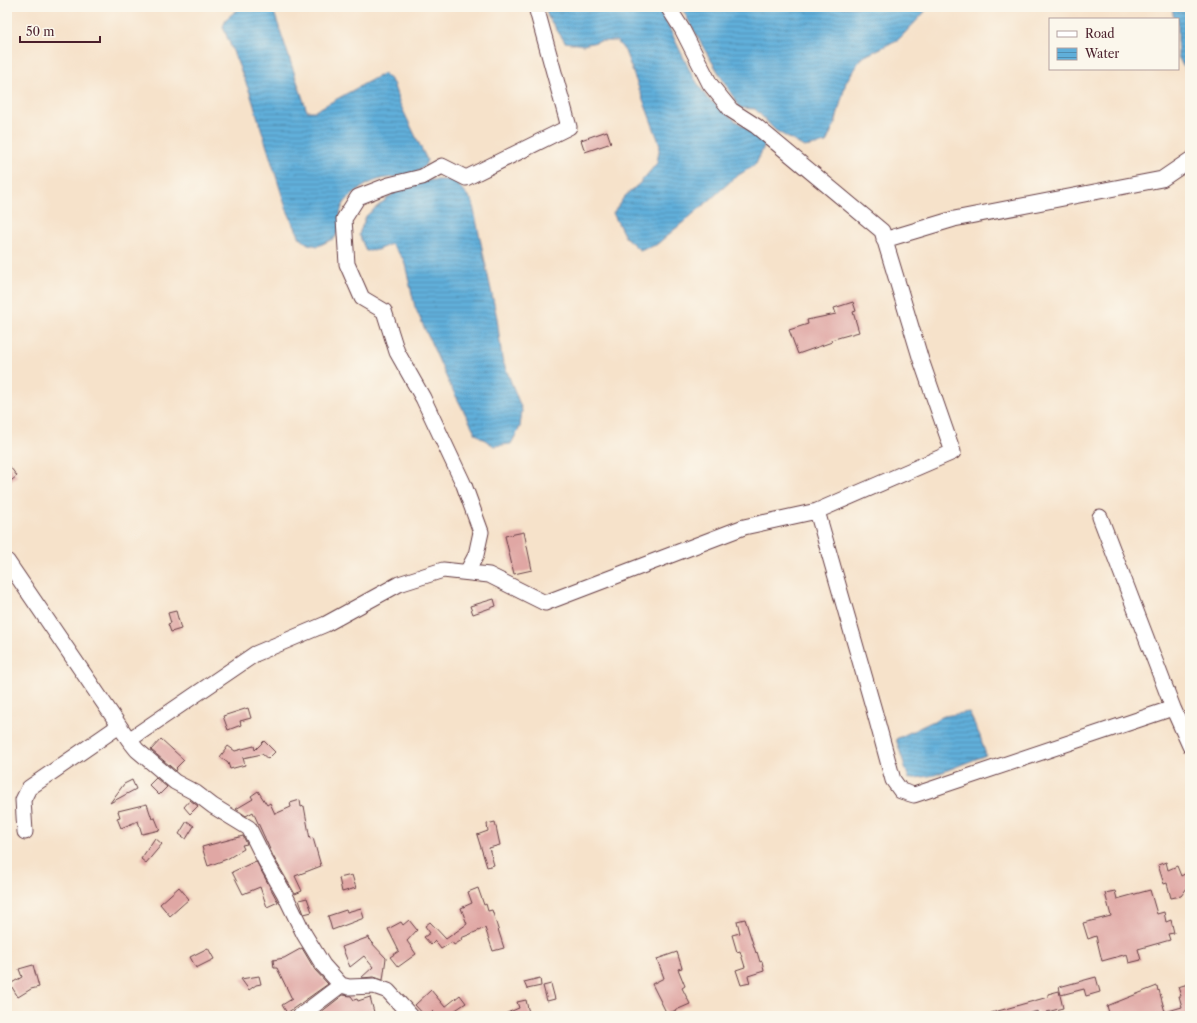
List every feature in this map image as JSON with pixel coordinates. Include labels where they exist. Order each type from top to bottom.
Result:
[{"type":"street","points":[[467,572],[476,555],[481,532],[464,484],[424,398],[396,352],[384,311],[362,298],[347,264],[344,219],[358,197],[389,185],[422,177],[442,166],[466,178],[569,127],[536,7]]},
{"type":"street","points":[[129,740],[255,654],[326,624],[399,584],[443,570],[467,572],[489,575],[545,603],[744,527],[817,511],[953,452],[921,360],[882,231],[756,126],[731,110],[710,84],[682,29],[668,7]]},
{"type":"street","points":[[884,240],[954,219],[1162,179],[1190,160]]},
{"type":"street","points":[[817,511],[874,710],[892,780],[901,791],[914,795],[1173,708]]},
{"type":"street","points":[[1100,517],[1173,708],[1190,746]]},
{"type":"street","points":[[7,561],[137,750],[175,782],[196,793],[213,806],[249,828],[304,934],[323,965],[341,985],[349,987],[374,986],[388,990],[411,1016]]},
{"type":"street","points":[[25,832],[23,800],[29,788],[120,726]]},
{"type":"street","points":[[300,1016],[341,985]]},
{"type":"water","points":[[241,7],[271,7],[307,111],[315,111],[384,73],[393,83],[400,104],[427,160],[420,170],[414,173],[376,180],[356,191],[343,205],[339,229],[335,238],[318,246],[308,244],[300,238],[286,208],[250,93],[223,27],[226,19]]},
{"type":"water","points":[[545,7],[659,7],[691,73],[707,98],[752,132],[765,144],[756,164],[734,178],[656,245],[640,250],[625,237],[613,213],[624,197],[640,183],[657,163],[660,145],[625,51],[617,41],[601,41],[583,45],[565,42],[548,17]]},
{"type":"water","points":[[681,7],[928,7],[899,39],[861,58],[846,82],[836,120],[826,143],[804,147],[775,130],[755,109],[740,108]]},
{"type":"water","points":[[1172,7],[1190,7],[1190,73],[1187,74],[1179,58],[1179,18],[1174,18]]},
{"type":"water","points":[[430,180],[454,180],[472,201],[497,318],[502,359],[522,410],[520,427],[511,444],[494,446],[476,434],[449,383],[415,307],[404,260],[391,244],[377,250],[366,251],[359,234],[366,216],[396,191]]},
{"type":"water","points":[[969,712],[980,736],[986,755],[935,775],[909,779],[896,739],[944,716]]},
{"type":"building","points":[[607,131],[611,143],[585,152],[581,140]]},
{"type":"building","points":[[853,302],[856,311],[853,312],[859,332],[831,340],[832,342],[798,354],[789,330],[808,324],[807,320],[836,314],[834,308]]},
{"type":"building","points":[[7,463],[17,476],[7,484]]},
{"type":"building","points":[[524,532],[532,570],[514,574],[505,536]]},
{"type":"building","points":[[494,599],[496,606],[473,614],[470,606]]},
{"type":"building","points":[[176,611],[181,629],[171,632],[168,624],[171,623],[168,613]]},
{"type":"building","points":[[248,708],[251,718],[240,721],[241,725],[228,730],[223,716]]},
{"type":"building","points":[[161,739],[184,760],[176,768],[176,771],[151,750]]},
{"type":"building","points":[[264,741],[275,752],[268,759],[262,754],[243,758],[245,765],[230,769],[228,763],[220,757],[228,746],[235,751],[254,746],[255,750]]},
{"type":"building","points":[[156,778],[167,787],[159,795],[149,785]]},
{"type":"building","points":[[132,780],[136,789],[110,803],[124,784]]},
{"type":"building","points":[[258,791],[267,805],[270,803],[275,814],[291,807],[290,803],[300,800],[301,807],[304,806],[310,839],[313,838],[321,866],[295,876],[302,891],[295,894],[273,856],[253,812],[246,816],[236,809],[253,799],[251,796]]},
{"type":"building","points":[[190,800],[198,806],[190,814],[184,807]]},
{"type":"building","points":[[147,804],[152,819],[155,818],[160,830],[142,834],[138,821],[121,828],[117,818],[120,817],[118,811]]},
{"type":"building","points":[[187,821],[194,826],[186,839],[179,834]]},
{"type":"building","points":[[495,822],[500,845],[489,848],[494,865],[487,867],[477,835],[488,831],[487,824]]},
{"type":"building","points":[[243,836],[247,844],[242,845],[244,849],[227,859],[208,866],[202,847]]},
{"type":"building","points":[[155,838],[162,844],[146,863],[141,859]]},
{"type":"building","points":[[256,861],[278,902],[267,907],[260,887],[243,894],[232,872]]},
{"type":"building","points":[[1166,862],[1168,870],[1177,866],[1181,876],[1190,871],[1190,884],[1181,896],[1171,898],[1167,883],[1164,884],[1158,865]]},
{"type":"building","points":[[352,875],[356,888],[342,892],[339,878]]},
{"type":"building","points":[[179,887],[189,899],[170,916],[160,904]]},
{"type":"building","points":[[478,888],[484,905],[486,904],[488,911],[492,910],[504,948],[493,951],[485,928],[461,938],[462,940],[454,945],[452,942],[441,949],[435,941],[431,945],[424,937],[430,933],[425,926],[430,922],[446,939],[467,924],[461,908],[472,903],[468,892]]},
{"type":"building","points":[[1150,890],[1157,914],[1164,912],[1166,922],[1171,920],[1174,933],[1168,934],[1170,940],[1138,949],[1141,960],[1129,963],[1127,954],[1102,961],[1096,936],[1088,939],[1083,923],[1111,916],[1105,893],[1115,891],[1117,899]]},
{"type":"building","points":[[307,898],[312,912],[304,914],[299,900]]},
{"type":"building","points":[[361,908],[364,918],[332,930],[328,916],[346,910],[347,912]]},
{"type":"building","points":[[745,919],[756,953],[757,952],[760,962],[762,961],[764,971],[748,976],[750,983],[741,985],[736,970],[745,967],[740,951],[737,952],[732,935],[740,933],[737,921]]},
{"type":"building","points":[[409,920],[417,930],[407,941],[416,954],[398,967],[390,957],[399,951],[388,929],[401,922],[403,925]]},
{"type":"building","points":[[369,937],[370,941],[386,958],[383,980],[374,977],[361,978],[373,967],[364,956],[350,967],[342,947]]},
{"type":"building","points":[[208,948],[214,959],[196,968],[190,957]]},
{"type":"building","points":[[302,948],[315,970],[328,984],[287,1013],[282,1005],[292,999],[277,968],[274,968],[273,960],[284,958]]},
{"type":"building","points":[[677,952],[682,968],[678,969],[685,986],[682,988],[690,1004],[667,1014],[652,984],[664,978],[657,959]]},
{"type":"building","points":[[33,965],[39,987],[31,989],[18,997],[10,984],[22,977],[19,969]]},
{"type":"building","points":[[259,976],[261,984],[256,985],[249,990],[241,979]]},
{"type":"building","points":[[1096,977],[1100,992],[1086,996],[1084,989],[1061,995],[1059,987]]},
{"type":"building","points":[[540,978],[541,986],[527,989],[524,982]]},
{"type":"building","points":[[551,984],[555,999],[547,1001],[543,986]]},
{"type":"building","points":[[1188,984],[1190,990],[1190,1016],[1110,1016],[1107,1006],[1157,986],[1165,1012],[1182,1007],[1178,987]]},
{"type":"building","points":[[431,990],[445,1007],[460,995],[466,1003],[451,1013],[454,1016],[433,1016],[435,1014],[433,1011],[425,1016],[415,1005]]},
{"type":"building","points":[[1059,991],[1063,1008],[1047,1012],[1049,1016],[1039,1016],[1038,1011],[1019,1016],[991,1016],[991,1013],[1048,997],[1048,994]]},
{"type":"building","points":[[343,995],[351,996],[354,1000],[357,999],[358,1001],[370,997],[375,1016],[316,1016]]},
{"type":"building","points":[[526,1000],[531,1016],[500,1016],[519,1008],[517,1002]]}]
